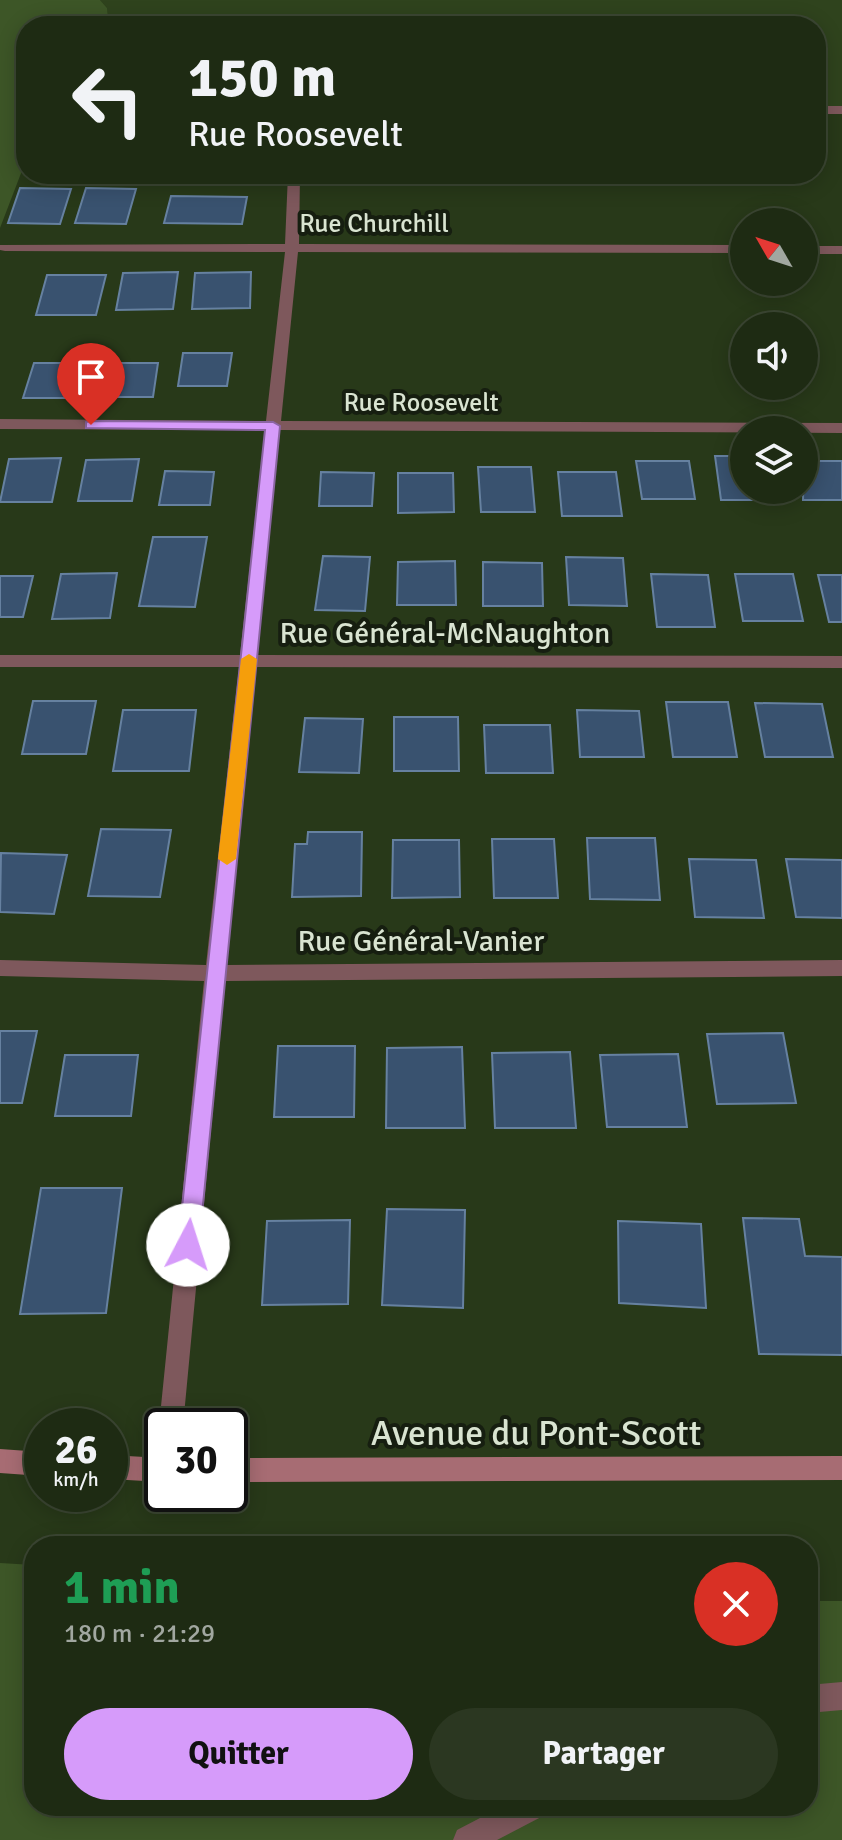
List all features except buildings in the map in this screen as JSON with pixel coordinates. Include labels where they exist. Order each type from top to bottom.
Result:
[{"type":"street","points":[[173,1408],[215,973],[292,247],[294,184]]},
{"type":"street","name":"Rue Churchill","points":[[5,247],[730,249]]},
{"type":"street","points":[[818,250],[842,250]]},
{"type":"street","name":"Rue Roosevelt","points":[[0,424],[842,428]]},
{"type":"street","name":"Rue Général-McNaughton","points":[[0,661],[842,662]]},
{"type":"street","name":"Rue Général-Vanier","points":[[0,968],[215,973],[842,968]]},
{"type":"street","points":[[0,1461],[24,1463]]},
{"type":"street","name":"Avenue du Pont-Scott","points":[[248,1470],[842,1468]]},
{"type":"street","points":[[818,1698],[842,1696]]},
{"type":"street","points":[[467,1840],[514,1816]]},
{"type":"shaded area","points":[[0,0],[100,0],[107,8],[108,16],[16,16],[17,184],[0,228]]},
{"type":"shaded area","points":[[100,0],[842,0],[842,106],[826,106],[826,16],[108,16],[107,8]]},
{"type":"shaded area","points":[[0,1563],[24,1564],[24,1816],[818,1816],[818,1601],[842,1601],[842,1840],[0,1840]]},
{"type":"slow traffic","points":[[227,859],[249,659]]},
{"type":"route","points":[[91,425],[273,426],[188,1245]]}]
